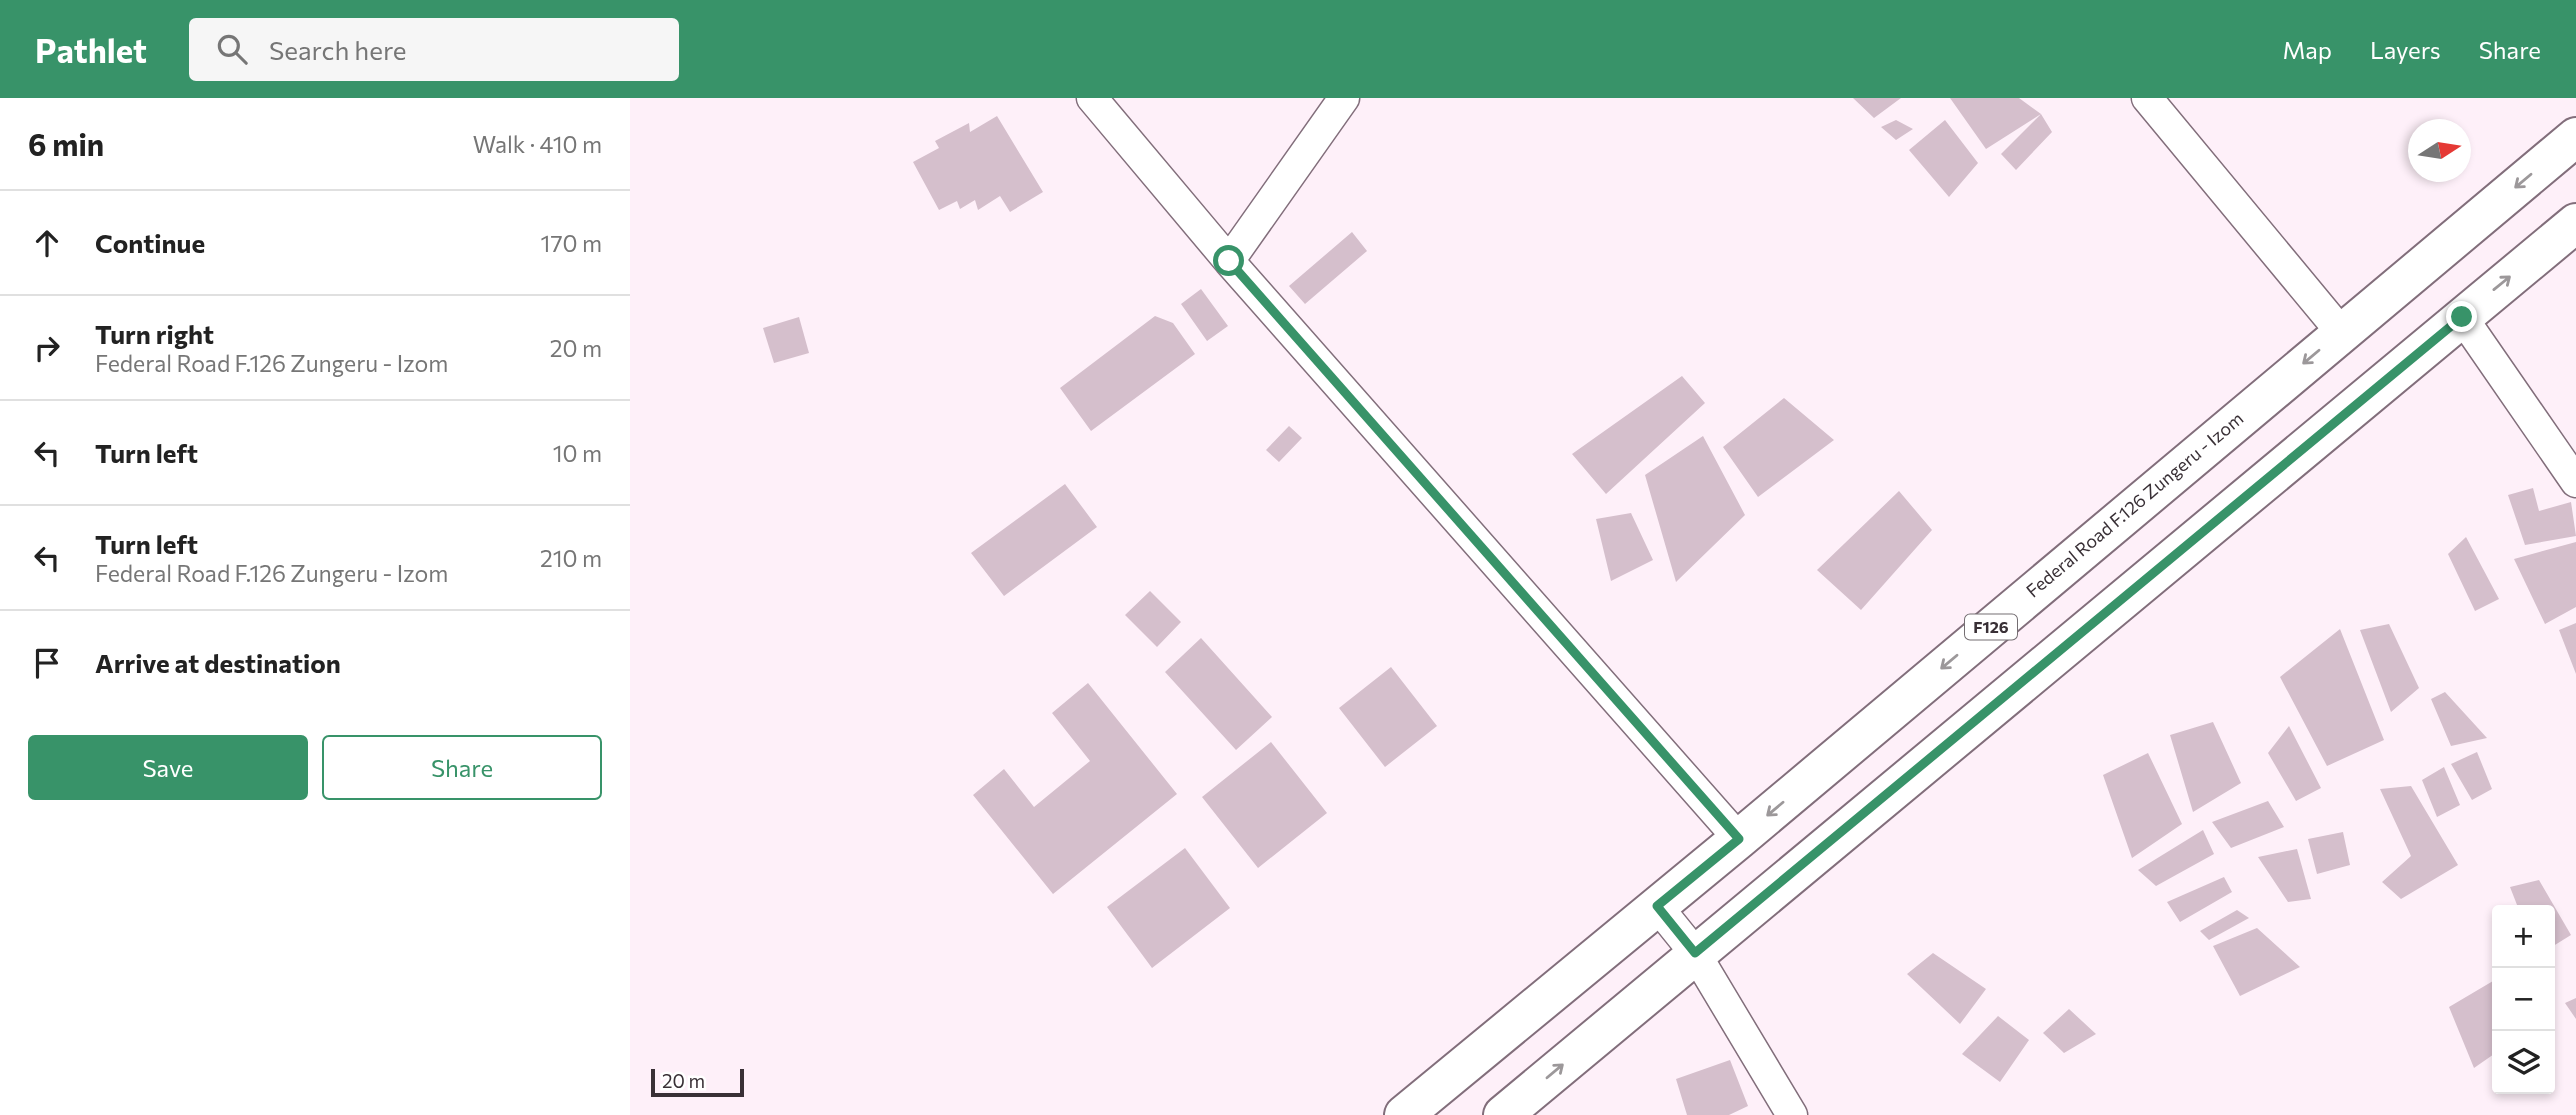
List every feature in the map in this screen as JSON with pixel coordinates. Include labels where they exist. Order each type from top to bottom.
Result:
[{"type":"main road","name":"Federal Road F.126 Zungeru - Izom","points":[[1404,1115],[1739,839],[2576,137]]},
{"type":"main road","points":[[1503,1115],[2576,223]]},
{"type":"street","points":[[1092,98],[1229,261],[1739,839]]},
{"type":"street","points":[[1229,261],[1344,98]]},
{"type":"street","points":[[2147,98],[2341,332]]},
{"type":"street","points":[[2462,317],[2576,482]]},
{"type":"street","points":[[1657,906],[1695,953],[1792,1115]]},
{"type":"building","points":[[1853,98],[1901,98],[1874,118]]},
{"type":"building","points":[[1950,98],[2019,98],[2041,114],[1986,149]]},
{"type":"building","points":[[2041,114],[2052,132],[2016,170],[2001,154]]},
{"type":"building","points":[[997,116],[1043,192],[1010,212],[1000,196],[978,210],[975,200],[960,209],[957,201],[939,210],[913,162],[939,148],[935,141],[969,123],[970,132]]},
{"type":"building","points":[[1896,120],[1913,129],[1896,140],[1881,127]]},
{"type":"building","points":[[1945,120],[1978,163],[1949,197],[1909,150]]},
{"type":"building","points":[[1352,232],[1367,251],[1305,304],[1289,286]]},
{"type":"building","points":[[1201,289],[1228,326],[1207,341],[1181,304]]},
{"type":"building","points":[[1155,316],[1173,323],[1195,354],[1091,431],[1060,388]]},
{"type":"building","points":[[799,317],[809,353],[774,363],[763,328]]},
{"type":"building","points":[[1682,376],[1705,403],[1606,494],[1572,454]]},
{"type":"building","points":[[1784,398],[1834,440],[1758,497],[1723,447]]},
{"type":"building","points":[[1289,426],[1302,438],[1279,462],[1266,450]]},
{"type":"building","points":[[1703,436],[1745,515],[1676,582],[1645,475]]},
{"type":"building","points":[[1065,484],[1097,527],[1004,596],[971,553]]},
{"type":"building","points":[[2533,488],[2539,511],[2571,502],[2576,536],[2525,545],[2508,495]]},
{"type":"building","points":[[1899,491],[1932,530],[1861,610],[1817,570]]},
{"type":"building","points":[[1631,513],[1653,560],[1611,581],[1596,519]]},
{"type":"building","points":[[2466,537],[2499,599],[2475,611],[2448,554]]},
{"type":"building","points":[[2576,542],[2576,607],[2545,624],[2514,559]]},
{"type":"building","points":[[1150,591],[1181,622],[1157,647],[1125,615]]},
{"type":"building","points":[[2576,623],[2576,674],[2559,630]]},
{"type":"building","points":[[2389,624],[2419,688],[2391,712],[2360,630]]},
{"type":"building","points":[[2340,629],[2384,740],[2327,766],[2280,677]]},
{"type":"building","points":[[1201,638],[1272,717],[1236,750],[1165,672]]},
{"type":"building","points":[[1391,667],[1437,726],[1385,767],[1339,708]]},
{"type":"building","points":[[1088,683],[1177,794],[1053,894],[973,795],[1004,769],[1034,807],[1090,761],[1052,713]]},
{"type":"building","points":[[2445,692],[2487,738],[2451,746],[2431,699]]},
{"type":"building","points":[[2213,722],[2241,783],[2193,812],[2170,735]]},
{"type":"building","points":[[2289,726],[2321,788],[2296,801],[2268,753]]},
{"type":"building","points":[[1271,742],[1327,813],[1258,868],[1202,797]]},
{"type":"building","points":[[2477,752],[2492,789],[2472,800],[2451,764]]},
{"type":"building","points":[[2148,753],[2182,824],[2132,858],[2103,775]]},
{"type":"building","points":[[2444,767],[2460,805],[2437,817],[2422,780]]},
{"type":"building","points":[[2411,786],[2458,865],[2401,899],[2382,882],[2411,856],[2380,789]]},
{"type":"building","points":[[2268,801],[2284,827],[2231,848],[2212,822]]},
{"type":"building","points":[[2203,830],[2214,854],[2156,886],[2138,870]]},
{"type":"building","points":[[2343,832],[2350,865],[2317,874],[2308,839]]},
{"type":"building","points":[[1185,848],[1230,908],[1152,968],[1107,907]]},
{"type":"building","points":[[2297,849],[2311,899],[2288,902],[2258,857]]},
{"type":"building","points":[[2224,877],[2232,892],[2180,922],[2167,902]]},
{"type":"building","points":[[2539,880],[2554,905],[2517,905],[2510,887]]},
{"type":"building","points":[[2555,908],[2571,935],[2555,945]]},
{"type":"building","points":[[2237,910],[2249,918],[2209,940],[2200,931]]},
{"type":"building","points":[[2257,928],[2300,967],[2240,996],[2213,946]]},
{"type":"building","points":[[1933,953],[1986,989],[1960,1024],[1907,974]]},
{"type":"building","points":[[2492,982],[2492,1055],[2474,1068],[2449,1007]]},
{"type":"building","points":[[2576,998],[2576,1019],[2565,1003]]},
{"type":"building","points":[[2069,1009],[2096,1034],[2064,1053],[2043,1033]]},
{"type":"building","points":[[1998,1016],[2029,1040],[2000,1082],[1962,1054]]},
{"type":"building","points":[[1730,1060],[1748,1106],[1729,1115],[1687,1115],[1676,1079]]},
{"type":"route","points":[[1229,261],[1739,839],[1657,906],[1695,953],[2462,317]]}]
